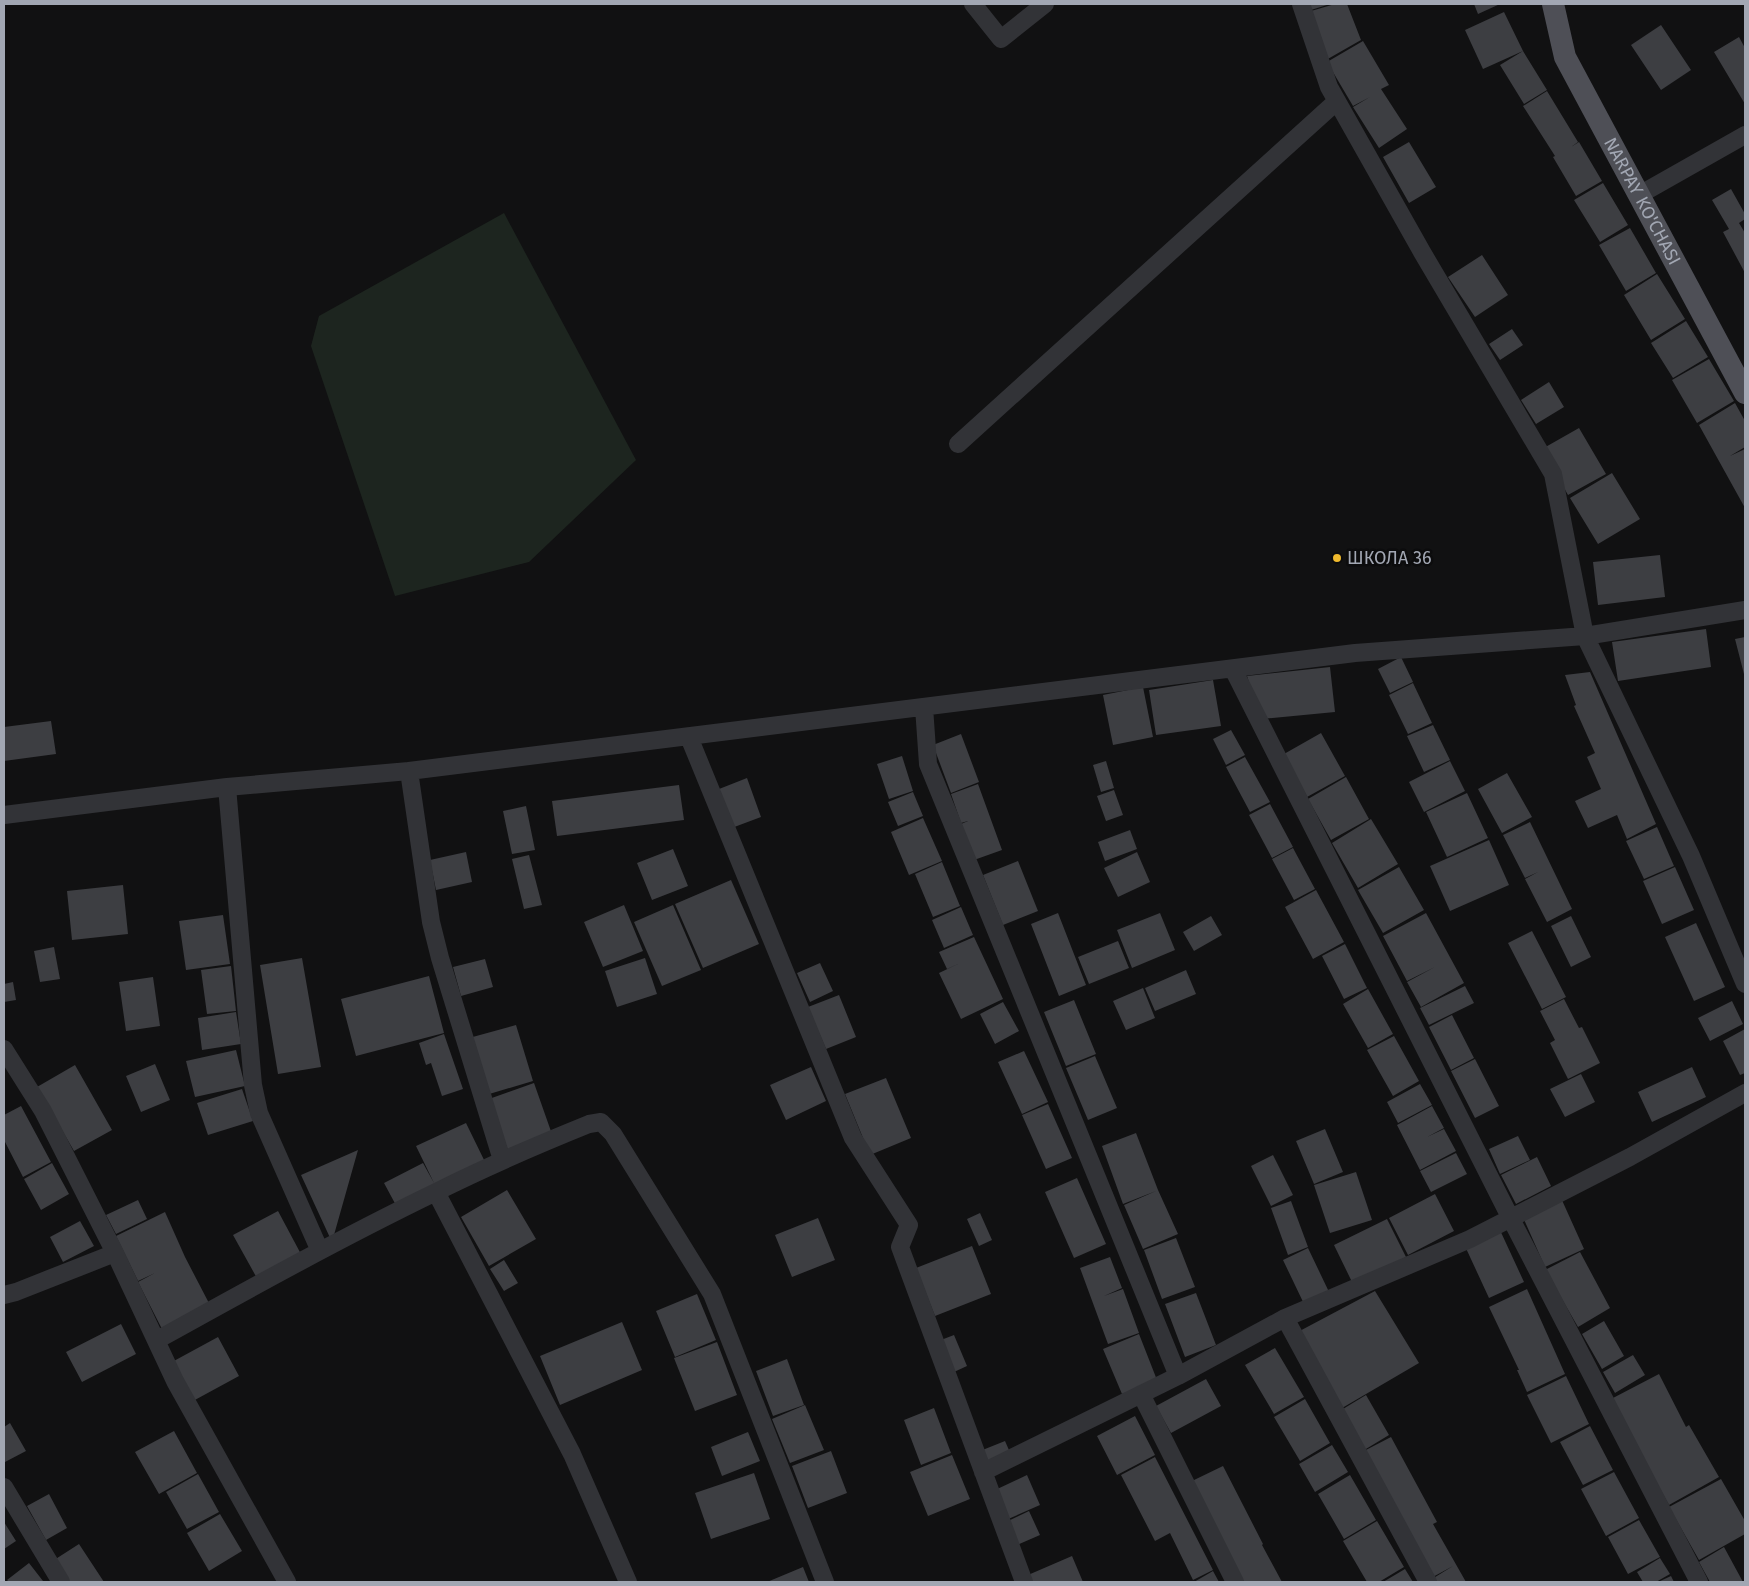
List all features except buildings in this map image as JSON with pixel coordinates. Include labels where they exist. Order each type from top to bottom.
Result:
[{"type":"main road","name":"NARPAY KO'CHASI","points":[[1553,4],[1565,57],[1745,393]]},
{"type":"street","points":[[973,4],[1001,39],[1045,4]]},
{"type":"street","points":[[1300,4],[1329,87],[1422,252],[1553,474],[1585,636],[1691,856],[1745,984]]},
{"type":"street","points":[[958,444],[1337,100]]},
{"type":"street","points":[[1639,195],[1745,135]]},
{"type":"street","points":[[4,814],[227,787],[409,771],[1355,653],[1585,636],[1745,610]]},
{"type":"street","points":[[1233,669],[1511,1218],[1699,1582]]},
{"type":"street","points":[[924,707],[928,764],[1178,1376]]},
{"type":"street","points":[[689,737],[853,1138],[909,1225],[900,1247],[1024,1582]]},
{"type":"street","points":[[409,771],[431,922],[440,958],[502,1160]]},
{"type":"street","points":[[227,787],[253,1085],[259,1112],[320,1251]]},
{"type":"street","points":[[4,1049],[43,1111],[157,1340],[175,1381],[287,1582]]},
{"type":"street","points":[[983,1472],[1178,1376],[1285,1318],[1470,1240],[1630,1158],[1745,1093]]},
{"type":"street","points":[[157,1340],[320,1251],[436,1192],[502,1160],[589,1124],[602,1122],[613,1134],[712,1294],[825,1582]]},
{"type":"street","points":[[436,1192],[572,1454],[628,1582]]},
{"type":"street","points":[[4,1295],[114,1253]]},
{"type":"street","points":[[1285,1318],[1428,1582]]},
{"type":"street","points":[[1141,1394],[1235,1582]]},
{"type":"street","points":[[4,1487],[61,1582]]},
{"type":"shaded area","points":[[504,213],[636,460],[529,562],[395,596],[311,346],[319,316]]},
{"type":"place","name":"ШКОЛА 36","points":[[1337,558]]}]
